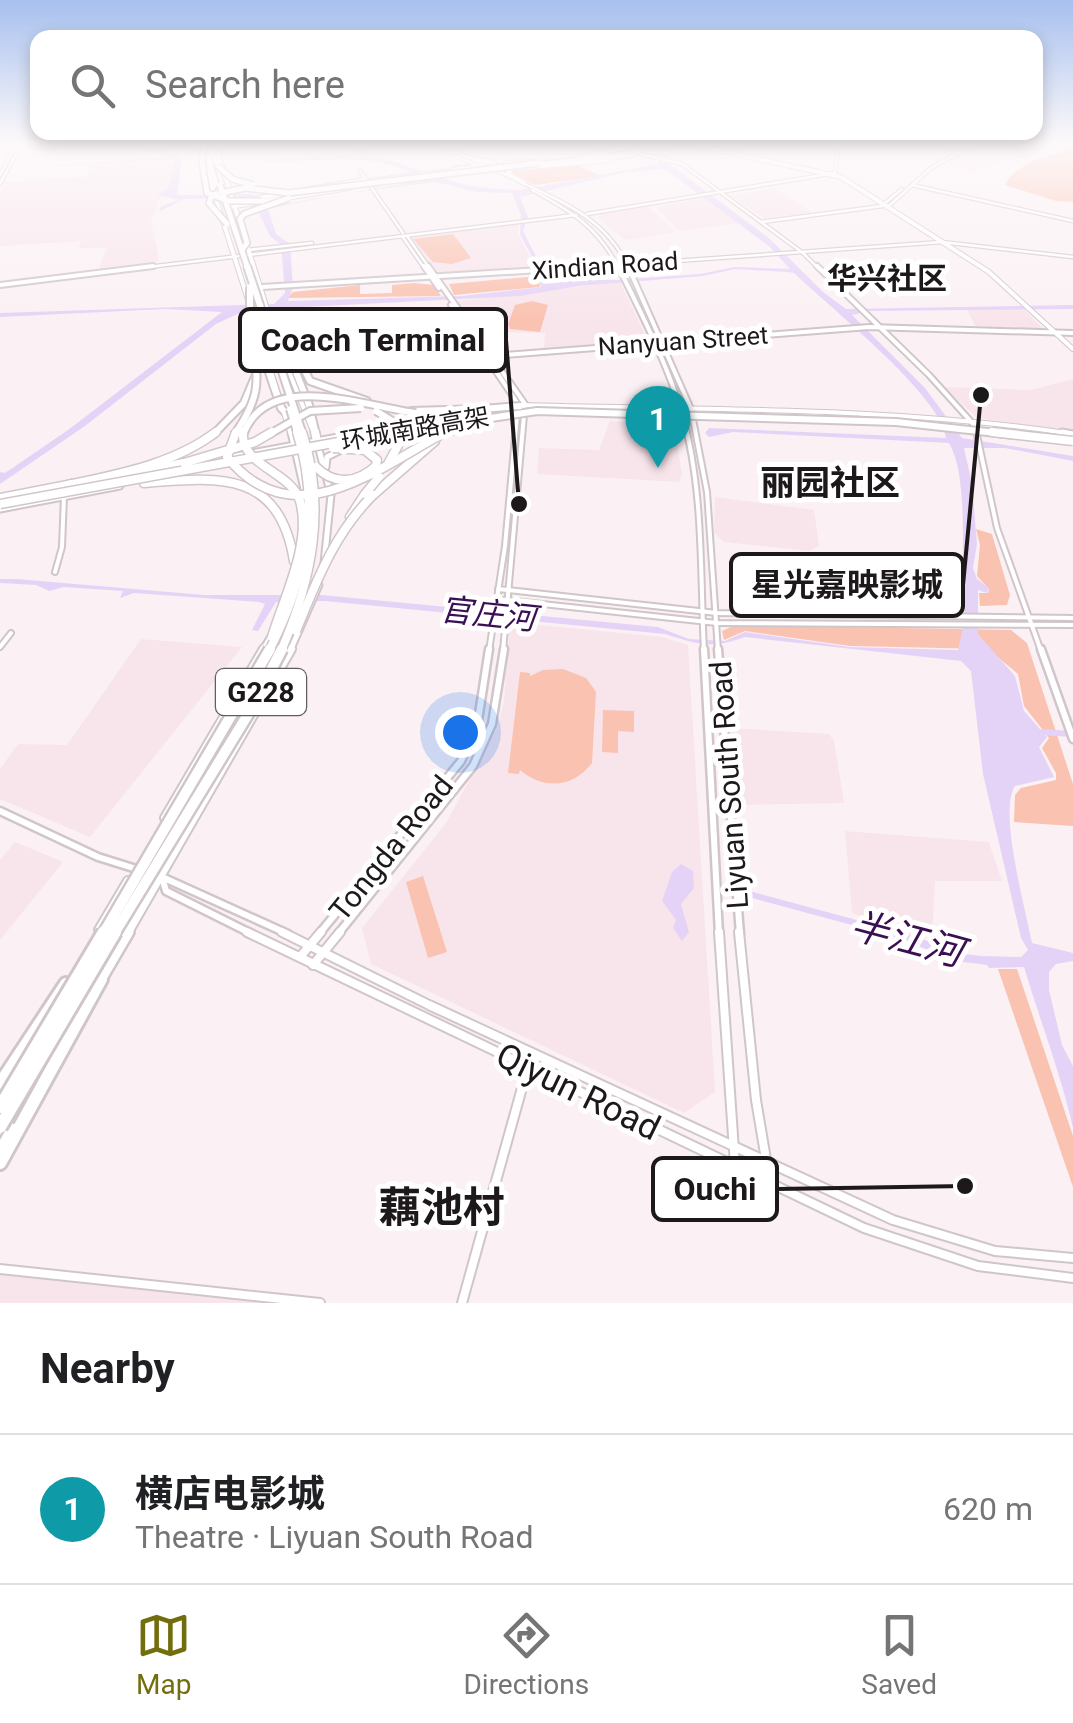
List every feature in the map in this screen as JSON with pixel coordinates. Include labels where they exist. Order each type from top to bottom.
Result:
[{"type":"highway","points":[[209,202],[228,224]]},
{"type":"highway","name":"G228","points":[[0,1107],[260,668],[289,614],[304,572],[311,493],[290,406],[223,202]]},
{"type":"highway","name":"G228","points":[[0,1127],[275,668],[311,573],[318,495],[313,464],[226,202]]},
{"type":"highway","points":[[241,253],[247,243],[240,219],[250,208],[281,202]]},
{"type":"highway","points":[[250,287],[258,306],[265,353],[281,408],[289,416]]},
{"type":"highway","points":[[258,306],[291,343],[310,381],[335,393],[416,412]]},
{"type":"highway","points":[[258,306],[254,407],[232,435],[228,457],[234,469],[263,488],[326,492],[352,486],[384,472],[444,431],[476,422],[577,410]]},
{"type":"highway","points":[[276,326],[302,387],[318,445]]},
{"type":"highway","points":[[0,503],[155,462],[200,442],[245,402],[257,370]]},
{"type":"highway","points":[[260,668],[294,561],[300,502],[286,478],[244,446],[246,425],[268,407],[304,396],[330,395],[416,412],[537,406],[577,410]]},
{"type":"highway","points":[[68,485],[218,455],[255,442],[310,411],[353,406],[380,412],[394,422],[402,438],[398,452],[330,547],[304,618],[275,668]]},
{"type":"highway","name":"环城南路高架","points":[[0,503],[510,413],[577,410],[896,422],[1073,439]]},
{"type":"highway","points":[[349,519],[403,465],[447,433],[476,422]]},
{"type":"highway","points":[[0,503],[36,503],[337,448],[365,450],[377,460],[369,473],[348,481],[322,476],[313,464]]},
{"type":"highway","points":[[144,483],[207,480],[231,483],[266,497],[291,528],[294,561]]},
{"type":"highway","points":[[1,1156],[102,979]]},
{"type":"highway","points":[[0,1084],[66,984]]},
{"type":"main road","points":[[0,1094],[281,619],[296,575],[306,500],[289,416],[258,306],[263,289],[217,202]]},
{"type":"main road","points":[[218,208],[226,202]]},
{"type":"main road","points":[[231,202],[241,253]]},
{"type":"main road","points":[[381,202],[522,404]]},
{"type":"main road","name":"Liyuan South Road","points":[[555,202],[573,212],[588,214],[619,246],[665,344],[691,413],[707,492],[734,876],[770,1183]]},
{"type":"main road","name":"Liyuan South Road","points":[[558,202],[580,213],[607,244],[626,278],[682,412],[696,485],[734,1165]]},
{"type":"main road","points":[[530,219],[653,202]]},
{"type":"main road","points":[[588,214],[658,202]]},
{"type":"main road","points":[[731,202],[806,256],[970,420],[980,443],[996,528],[1073,739]]},
{"type":"main road","points":[[881,202],[886,205]]},
{"type":"main road","points":[[881,202],[1000,277],[1073,346]]},
{"type":"main road","points":[[886,205],[890,202]]},
{"type":"main road","points":[[761,222],[890,202]]},
{"type":"main road","points":[[987,202],[1073,221]]},
{"type":"main road","points":[[0,286],[573,212]]},
{"type":"main road","name":"Xindian Road","points":[[263,289],[806,256],[945,243],[1073,257]]},
{"type":"main road","points":[[102,979],[308,616],[323,570],[331,495],[326,474],[279,347],[258,306]]},
{"type":"main road","name":"Nanyuan Street","points":[[490,357],[869,328],[1073,333]]},
{"type":"main road","points":[[318,445],[522,404],[935,427],[1073,439]]},
{"type":"main road","name":"Tongda Road","points":[[313,964],[474,766],[492,724],[512,590],[527,414],[522,404]]},
{"type":"main road","name":"Tongda Road","points":[[300,957],[461,761],[477,726],[522,404]]},
{"type":"main road","points":[[0,503],[296,448],[518,414],[682,412]]},
{"type":"main road","points":[[691,413],[970,420],[1048,430],[1073,439]]},
{"type":"main road","points":[[326,474],[327,457],[364,440]]},
{"type":"main road","points":[[0,503],[64,496],[296,448]]},
{"type":"main road","points":[[55,572],[62,547],[64,496]]},
{"type":"main road","points":[[498,589],[716,613],[960,620],[982,624],[1073,622]]},
{"type":"main road","points":[[496,600],[718,626],[960,620],[981,616],[1073,622]]},
{"type":"main road","points":[[0,647],[11,633]]},
{"type":"main road","name":"Qiyun Road","points":[[0,811],[98,857],[162,877],[324,951],[429,1005],[893,1220],[995,1251],[1073,1258]]},
{"type":"main road","name":"Qiyun Road","points":[[162,877],[166,890],[313,964],[527,1070],[864,1228],[978,1266],[1073,1278]]},
{"type":"main road","points":[[462,1303],[527,1070]]},
{"type":"main road","points":[[0,1268],[320,1303]]},
{"type":"shaded area","points":[[0,202],[159,202],[151,221],[159,261],[99,268],[107,248],[79,248],[81,241],[0,246]]},
{"type":"shaded area","points":[[712,202],[741,223],[679,231],[656,207]]},
{"type":"shaded area","points":[[740,202],[796,202],[810,211],[810,213],[764,218]]},
{"type":"shaded area","points":[[648,207],[675,232],[625,240],[598,218],[601,213]]},
{"type":"shaded area","points":[[518,224],[518,234],[536,268],[441,273],[434,271],[411,238]]},
{"type":"shaded area","points":[[453,234],[471,258],[452,264],[433,262],[413,239]]},
{"type":"shaded area","points":[[539,276],[540,287],[454,295],[449,284]]},
{"type":"shaded area","points":[[620,282],[647,338],[643,342],[544,349],[545,333],[497,332],[482,339],[456,301]]},
{"type":"shaded area","points":[[360,285],[360,294],[392,293],[392,285],[434,285],[441,296],[287,298],[293,292]]},
{"type":"shaded area","points":[[532,301],[548,305],[540,332],[510,329],[515,305]]},
{"type":"shaded area","points":[[1024,309],[1043,329],[977,329],[967,310]]},
{"type":"shaded area","points":[[1073,379],[1073,432],[977,418],[944,387],[1031,390]]},
{"type":"shaded area","points":[[610,421],[670,423],[675,430],[682,474],[679,482],[537,474],[539,448],[599,450]]},
{"type":"shaded area","points":[[715,497],[814,510],[819,546],[810,551],[724,542],[714,533]]},
{"type":"shaded area","points":[[976,529],[992,534],[1010,595],[1007,605],[980,606],[979,593],[988,593],[989,589],[977,576],[980,545]]},
{"type":"shaded area","points":[[510,622],[662,637],[688,645],[715,1092],[684,1113],[371,964],[362,928],[446,823],[497,729],[504,701]]},
{"type":"shaded area","points":[[735,625],[1011,630],[1027,643],[1073,784],[1073,826],[1014,822],[1015,795],[1021,788],[1056,780],[1056,773],[1042,748],[1049,738],[1024,706],[1018,674],[988,649],[850,646],[745,631],[724,640],[722,631]]},
{"type":"shaded area","points":[[141,639],[242,647],[90,837],[0,799],[0,769],[18,744],[67,745]]},
{"type":"shaded area","points":[[563,669],[586,678],[596,692],[592,763],[576,777],[558,783],[539,781],[520,770],[519,774],[508,773],[520,672],[530,676],[543,670]]},
{"type":"shaded area","points":[[603,710],[634,711],[634,732],[618,731],[618,753],[602,752]]},
{"type":"shaded area","points":[[730,728],[829,734],[834,741],[844,803],[737,805]]},
{"type":"shaded area","points":[[845,831],[989,842],[1002,881],[935,881],[932,939],[852,913]]},
{"type":"shaded area","points":[[15,842],[63,862],[0,940],[0,860]]},
{"type":"shaded area","points":[[423,876],[447,952],[428,958],[406,882]]},
{"type":"shaded area","points":[[998,969],[1017,969],[1073,1136],[1073,1187]]},
{"type":"shaded area","points":[[0,1273],[276,1303],[0,1303]]},
{"type":"water","name":"官庄河","points":[[253,202],[263,202],[266,207],[303,202],[268,209],[276,234],[290,244],[293,287],[288,301],[461,296],[541,287],[536,264],[520,234],[521,215],[516,202],[522,202],[528,217],[523,231],[548,280],[618,280],[700,274],[735,267],[790,269],[770,247],[709,202],[720,202],[770,239],[823,292],[846,309],[1073,305],[1073,309],[869,311],[852,315],[925,388],[962,438],[1073,456],[1073,461],[1005,448],[964,448],[972,484],[977,544],[973,568],[977,579],[989,588],[987,593],[978,590],[978,634],[1015,676],[1024,711],[1047,737],[1039,747],[1054,777],[1015,786],[1011,838],[1032,943],[1073,953],[1073,961],[1056,964],[1049,972],[1049,990],[1062,1045],[1073,1066],[1073,1128],[1024,967],[989,968],[982,956],[1021,957],[1028,950],[1021,938],[983,774],[971,671],[961,661],[745,637],[723,643],[705,644],[665,634],[325,601],[276,602],[258,631],[252,630],[265,604],[259,602],[134,593],[120,598],[123,591],[64,587],[49,591],[36,585],[0,583],[0,579],[17,579],[204,595],[322,595],[658,627],[689,639],[725,641],[745,632],[850,647],[958,650],[963,627],[967,627],[962,505],[956,460],[949,443],[733,432],[709,437],[705,433],[709,428],[946,438],[940,420],[905,376],[794,273],[735,269],[703,276],[579,286],[520,296],[246,310],[216,324],[85,426],[0,484],[0,472],[5,473],[68,430],[222,312],[165,309],[0,317],[0,313],[274,304],[285,293],[281,245],[270,236]]},
{"type":"water","points":[[681,864],[693,871],[694,888],[681,904],[689,932],[682,941],[673,928],[676,920],[662,901],[672,872]]},
{"type":"waterway","points":[[1042,732],[1071,734]]},
{"type":"waterway","name":"半江河","points":[[745,893],[891,932]]},
{"type":"waterway","name":"半江河","points":[[891,932],[897,934]]},
{"type":"waterway","name":"半江河","points":[[891,932],[964,958],[988,961]]},
{"type":"place","name":"星光嘉映影城","points":[[981,395]]},
{"type":"place","name":"横店电影城","points":[[658,468]]},
{"type":"place","name":"Coach Terminal","points":[[519,504]]},
{"type":"place","name":"Ouchi","points":[[965,1186]]},
{"type":"district","name":"华兴社区","points":[[887,278]]},
{"type":"district","name":"丽园社区","points":[[830,483]]},
{"type":"district","name":"藕池村","points":[[442,1207]]}]
